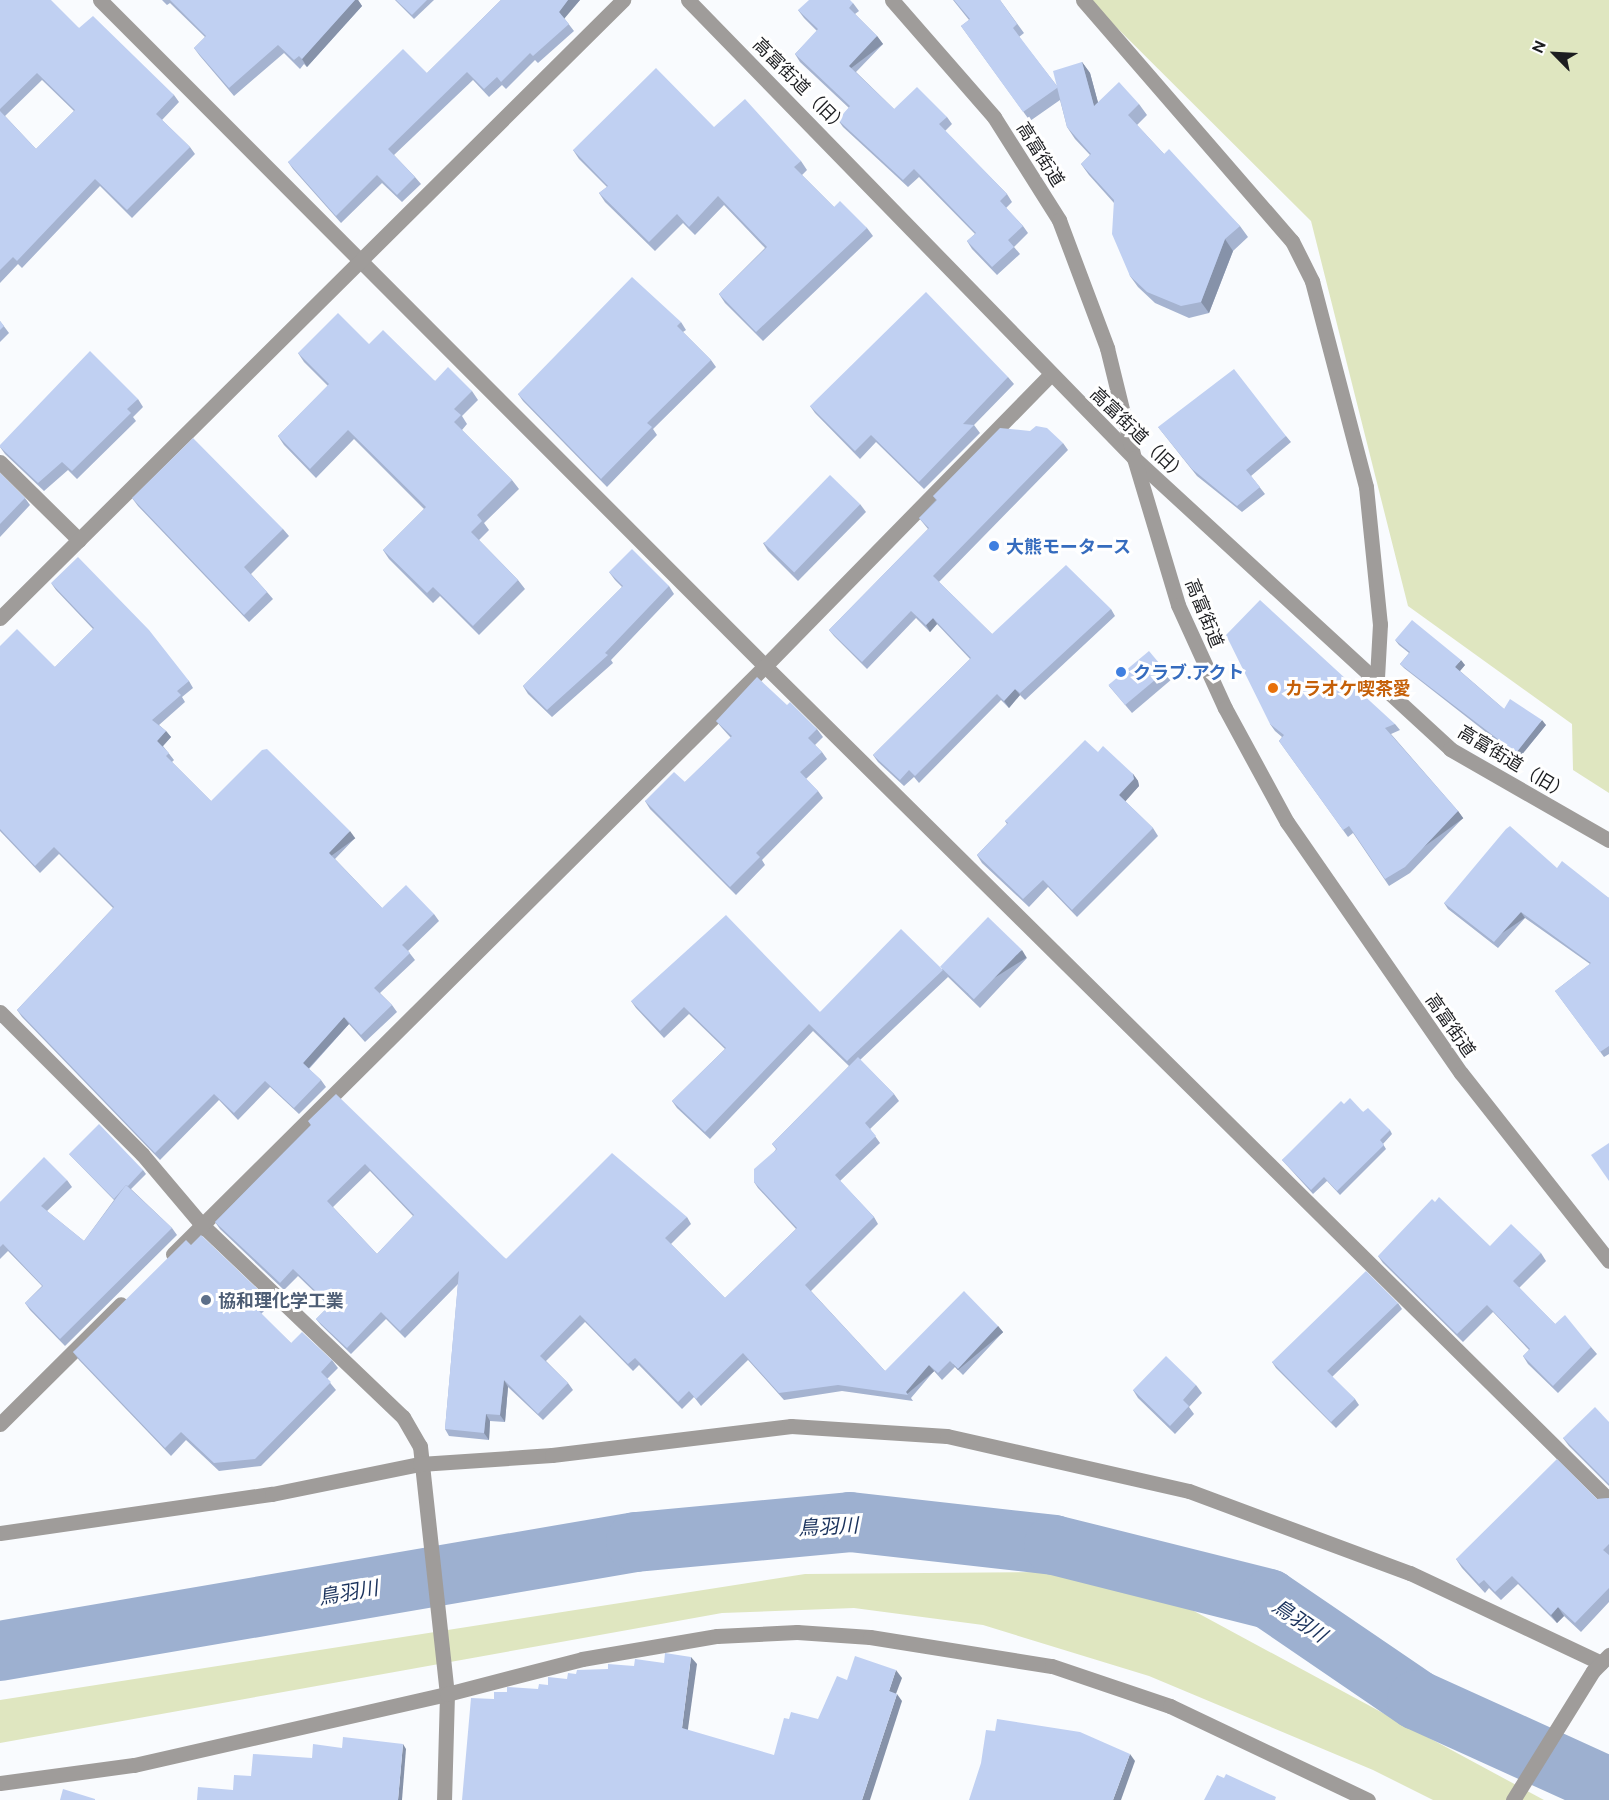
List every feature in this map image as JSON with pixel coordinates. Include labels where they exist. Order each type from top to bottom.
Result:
[{"type":"street","points":[[100,0],[765,666],[1609,1500]]},
{"type":"street","points":[[0,618],[623,0]]},
{"type":"street","name":"高富街道（旧）","points":[[688,0],[842,153],[1050,375],[1134,458],[1377,678],[1450,749],[1609,840]]},
{"type":"street","name":"高富街道","points":[[892,0],[994,117],[1059,220],[1107,348],[1134,458],[1178,605],[1226,708],[1287,822],[1461,1073],[1609,1261]]},
{"type":"street","points":[[1083,0],[1292,241],[1312,281],[1366,488],[1380,624],[1377,678]]},
{"type":"street","points":[[162,1264],[765,666],[1050,375]]},
{"type":"street","points":[[0,462],[79,540]]},
{"type":"street","points":[[0,1012],[142,1154],[202,1225],[403,1417],[420,1446],[446,1688],[444,1800]]},
{"type":"street","points":[[0,1424],[130,1296]]},
{"type":"street","points":[[0,1533],[421,1472],[791,1426],[947,1436],[1189,1491],[1410,1573],[1601,1663],[1513,1800]]},
{"type":"street","points":[[0,1783],[134,1765],[446,1688],[582,1659],[717,1636],[797,1632],[870,1636],[1052,1666],[1170,1707],[1368,1800]]},
{"type":"green space","points":[[1089,0],[1609,0],[1609,793],[1573,770],[1572,724],[1408,606],[1311,221]]},
{"type":"green space","points":[[1040,1572],[1098,1578],[1181,1604],[1544,1800],[1433,1800],[1373,1770],[1149,1676],[983,1625],[854,1608],[722,1613],[0,1743],[0,1700],[805,1574]]},
{"type":"building","points":[[0,0],[51,0],[79,28],[93,16],[174,95],[156,114],[190,147],[127,210],[95,179],[17,261],[13,257],[0,270],[0,111],[36,149],[75,110],[37,73],[0,109]]},
{"type":"building","points":[[170,0],[355,0],[302,59],[299,56],[294,60],[278,45],[229,88],[194,48],[206,36]]},
{"type":"building","points":[[396,0],[427,0],[412,15]]},
{"type":"building","points":[[501,0],[568,0],[559,12],[569,24],[533,56],[530,53],[501,82],[497,77],[484,89],[467,72],[388,149],[415,177],[397,195],[377,175],[336,216],[288,162],[403,49],[427,73]]},
{"type":"building","points":[[809,0],[850,0],[853,3],[849,8],[877,36],[849,66],[894,109],[917,87],[947,117],[939,124],[1007,194],[1000,201],[1023,226],[1008,240],[1014,247],[992,267],[967,241],[976,233],[914,169],[903,180],[838,120],[850,106],[795,54],[818,29],[798,10]]},
{"type":"building","points":[[954,0],[1000,0],[1017,24],[1013,28],[1057,88],[1023,112],[961,26],[970,19]]},
{"type":"building","points":[[1082,62],[1094,106],[1119,82],[1139,104],[1128,115],[1164,154],[1169,149],[1240,226],[1225,239],[1201,302],[1181,306],[1147,292],[1130,276],[1112,234],[1114,200],[1081,164],[1091,154],[1067,127],[1053,71]]},
{"type":"building","points":[[656,68],[714,127],[745,99],[801,161],[794,167],[834,207],[840,201],[867,228],[756,332],[719,294],[767,247],[718,196],[689,227],[677,214],[649,242],[599,193],[608,186],[573,150]]},
{"type":"building","points":[[632,277],[681,322],[677,326],[711,360],[647,423],[652,427],[601,479],[518,394]]},
{"type":"building","points":[[926,292],[1008,377],[963,424],[974,425],[919,482],[871,435],[855,451],[810,406]]},
{"type":"building","points":[[338,313],[369,344],[383,330],[435,381],[448,367],[472,391],[454,409],[461,415],[454,422],[512,480],[477,515],[482,521],[471,532],[518,580],[473,626],[433,587],[427,593],[383,550],[426,507],[348,430],[310,469],[278,436],[329,384],[298,353]]},
{"type":"building","points":[[90,351],[138,399],[127,409],[131,413],[72,471],[62,462],[38,483],[0,445]]},
{"type":"building","points":[[1234,369],[1286,436],[1246,470],[1260,487],[1237,506],[1192,469],[1158,427]]},
{"type":"building","points":[[1036,426],[1047,428],[1063,443],[933,576],[992,634],[1066,565],[1111,609],[1020,693],[1015,689],[1004,701],[997,694],[915,776],[909,770],[900,780],[873,755],[971,658],[933,618],[926,625],[911,611],[862,662],[829,630],[929,528],[919,518],[937,500],[933,496],[1000,428],[1030,431]]},
{"type":"building","points":[[193,438],[283,529],[244,567],[267,592],[244,615],[132,498]]},
{"type":"building","points":[[0,473],[25,498],[0,524]]},
{"type":"building","points":[[830,475],[860,504],[794,573],[764,543]]},
{"type":"building","points":[[632,549],[669,586],[605,653],[608,655],[547,710],[523,686],[623,586],[609,572]]},
{"type":"building","points":[[78,557],[149,630],[189,681],[177,691],[181,695],[152,720],[166,731],[157,741],[169,753],[166,756],[211,801],[262,750],[267,749],[350,831],[329,853],[382,908],[406,885],[434,914],[402,945],[410,953],[374,988],[392,1005],[361,1035],[344,1017],[303,1063],[321,1080],[294,1108],[265,1081],[234,1113],[214,1094],[155,1153],[17,1010],[114,907],[54,847],[35,866],[0,829],[0,646],[17,629],[55,667],[94,628],[51,583]]},
{"type":"building","points":[[1260,600],[1395,724],[1385,728],[1458,811],[1405,867],[1385,879],[1349,826],[1343,830],[1279,741],[1284,735],[1270,724],[1226,635]]},
{"type":"building","points":[[1412,620],[1461,660],[1455,667],[1504,709],[1510,699],[1542,720],[1516,753],[1400,664],[1410,652],[1395,640]]},
{"type":"building","points":[[1149,651],[1166,671],[1125,705],[1108,685]]},
{"type":"building","points":[[757,677],[787,705],[790,702],[817,729],[808,738],[822,752],[800,772],[818,791],[756,853],[760,857],[730,887],[645,801],[674,772],[685,782],[732,736],[716,721]]},
{"type":"building","points":[[1085,740],[1098,752],[1103,746],[1133,774],[1134,779],[1119,795],[1153,828],[1072,910],[1043,880],[1023,899],[977,855],[1008,823],[1005,821]]},
{"type":"building","points":[[1510,826],[1557,868],[1562,861],[1609,898],[1609,1046],[1600,1052],[1555,991],[1591,963],[1521,912],[1494,942],[1444,903]]},
{"type":"building","points":[[726,915],[820,1012],[901,929],[943,970],[847,1061],[809,1024],[705,1132],[672,1101],[726,1048],[684,1007],[660,1031],[631,1001]]},
{"type":"building","points":[[988,917],[1022,950],[974,999],[940,967]]},
{"type":"building","points":[[858,1057],[894,1094],[865,1123],[876,1136],[835,1175],[874,1217],[805,1285],[885,1371],[964,1291],[998,1326],[958,1369],[950,1361],[938,1373],[929,1365],[906,1392],[908,1395],[838,1385],[779,1393],[743,1353],[696,1399],[689,1391],[678,1402],[635,1358],[628,1364],[580,1315],[540,1356],[568,1383],[538,1414],[504,1380],[500,1415],[486,1414],[484,1433],[445,1429],[459,1271],[400,1331],[381,1312],[347,1348],[316,1319],[330,1305],[293,1269],[280,1283],[215,1222],[311,1125],[308,1121],[336,1094],[506,1259],[612,1153],[687,1217],[665,1238],[725,1298],[797,1228],[754,1182],[754,1169],[777,1149],[772,1144]],"holes":[[[365,1164],[414,1215],[377,1254],[327,1201]]]},
{"type":"building","points":[[1350,1098],[1363,1112],[1368,1108],[1390,1130],[1380,1140],[1384,1145],[1337,1191],[1324,1177],[1311,1190],[1282,1160],[1341,1101],[1344,1104]]},
{"type":"building","points":[[99,1124],[143,1170],[114,1199],[69,1154]]},
{"type":"building","points":[[1609,1143],[1609,1181],[1591,1155]]},
{"type":"building","points":[[44,1157],[67,1180],[41,1206],[84,1241],[126,1185],[172,1228],[60,1339],[25,1303],[43,1286],[3,1244],[0,1247],[0,1202]]},
{"type":"building","points":[[1439,1197],[1490,1246],[1511,1224],[1541,1253],[1513,1281],[1555,1324],[1565,1315],[1591,1347],[1553,1386],[1523,1356],[1530,1349],[1487,1305],[1457,1334],[1378,1256],[1432,1199],[1435,1202]]},
{"type":"building","name":"協和理化学工業","points":[[201,1235],[265,1296],[255,1307],[291,1343],[302,1332],[332,1360],[321,1372],[331,1382],[255,1459],[214,1463],[181,1432],[165,1448],[73,1352],[186,1240],[191,1245]]},
{"type":"building","points":[[1366,1271],[1398,1303],[1327,1371],[1355,1399],[1331,1422],[1272,1362]]},
{"type":"building","points":[[1166,1356],[1196,1385],[1183,1400],[1189,1406],[1170,1426],[1133,1390]]},
{"type":"building","points":[[1595,1407],[1609,1422],[1609,1484],[1563,1438]]},
{"type":"building","points":[[1557,1459],[1597,1499],[1609,1498],[1609,1544],[1603,1550],[1609,1555],[1609,1588],[1575,1623],[1558,1607],[1551,1615],[1512,1576],[1495,1592],[1484,1580],[1479,1584],[1456,1559]]},
{"type":"building","points":[[665,1653],[691,1657],[682,1728],[774,1755],[784,1718],[789,1719],[791,1712],[818,1719],[837,1676],[847,1680],[855,1656],[896,1670],[889,1691],[897,1694],[862,1800],[462,1800],[471,1698],[494,1699],[494,1692],[507,1692],[507,1687],[538,1689],[539,1684],[548,1685],[548,1677],[567,1679],[568,1673],[576,1674],[577,1670],[608,1669],[608,1664],[634,1666],[635,1659],[664,1663]]},
{"type":"building","points":[[997,1719],[1080,1732],[1130,1754],[1113,1800],[969,1800],[981,1763],[986,1730],[995,1731]]},
{"type":"building","points":[[343,1737],[403,1744],[398,1800],[197,1800],[198,1787],[233,1790],[234,1775],[251,1776],[253,1754],[312,1758],[313,1744],[342,1748]]},
{"type":"building","points":[[1226,1774],[1276,1797],[1275,1800],[1204,1800],[1217,1775],[1224,1778]]},
{"type":"building","points":[[63,1789],[95,1799],[95,1800],[60,1800]]},
{"type":"waterway","name":"鳥羽川","points":[[0,1651],[636,1542],[850,1522],[1054,1545],[1269,1599],[1417,1700],[1609,1787]]},
{"type":"place","name":"大熊モータース","points":[[994,546]]},
{"type":"place","name":"クラブ.アクト","points":[[1121,672]]},
{"type":"place","name":"カラオケ喫茶愛","points":[[1273,688]]},
{"type":"place","name":"協和理化学工業","points":[[206,1300]]}]
